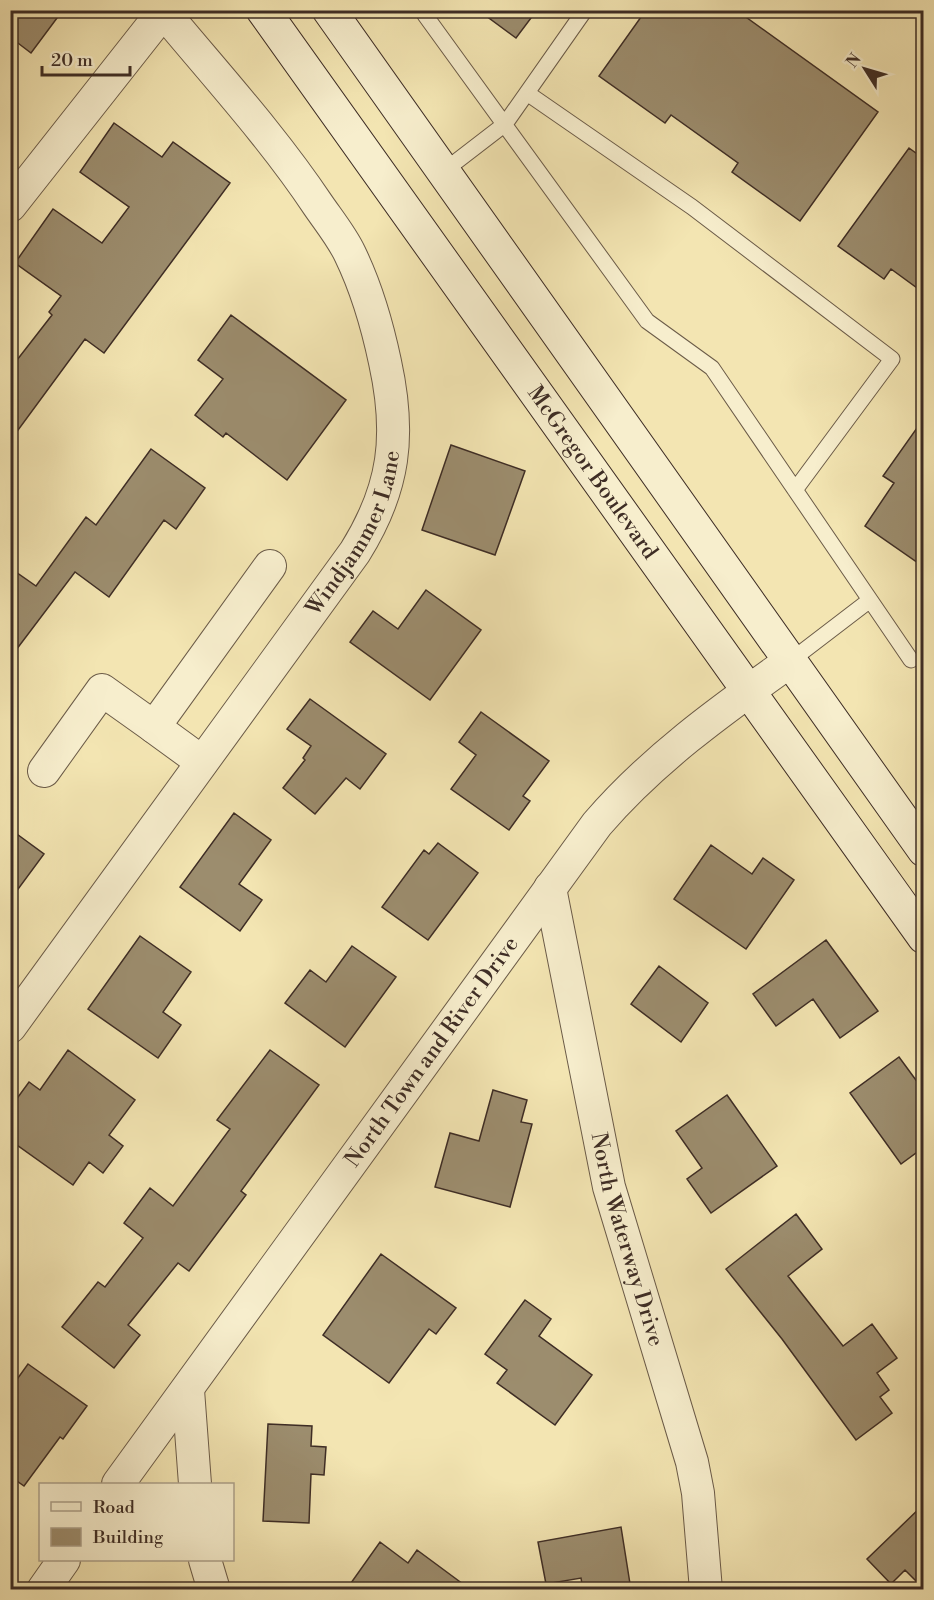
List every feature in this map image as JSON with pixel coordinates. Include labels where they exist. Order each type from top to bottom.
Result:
[{"type":"main road","name":"McGregor Boulevard","points":[[263,10],[924,937]]},
{"type":"main road","points":[[329,10],[924,850]]},
{"type":"street","points":[[10,206],[163,11]]},
{"type":"street","name":"Windjammer Lane","points":[[10,1027],[355,552],[372,524],[386,491],[392,462],[395,417],[376,320],[349,251],[290,162],[163,11]]},
{"type":"street","points":[[154,727],[270,566]]},
{"type":"street","name":"North Town and River Drive","points":[[119,1483],[549,888],[622,795],[671,749],[789,662]]},
{"type":"street","points":[[44,771],[102,690],[202,762]]},
{"type":"street","name":"North Waterway Drive","points":[[549,888],[609,1187],[692,1462],[700,1514],[706,1590]]},
{"type":"street","points":[[188,1390],[195,1483]]},
{"type":"street","points":[[43,1590],[63,1561]]},
{"type":"street","points":[[205,1561],[214,1590]]},
{"type":"lane","points":[[444,171],[506,124],[585,10]]},
{"type":"lane","points":[[424,15],[506,124],[647,321],[712,368],[911,660]]},
{"type":"lane","points":[[527,93],[692,207],[892,359],[795,490]]},
{"type":"lane","points":[[789,662],[870,600]]},
{"type":"building","points":[[10,10],[63,10],[31,53],[10,37]]},
{"type":"building","points":[[478,10],[537,10],[516,38]]},
{"type":"building","points":[[646,10],[736,10],[878,112],[800,221],[732,172],[738,163],[671,115],[665,123],[599,76]]},
{"type":"building","points":[[114,123],[162,157],[173,142],[230,183],[104,353],[85,339],[10,441],[10,369],[52,315],[49,312],[61,296],[15,263],[53,209],[102,243],[129,207],[80,172]]},
{"type":"building","points":[[909,148],[924,159],[924,293],[891,269],[884,279],[838,246]]},
{"type":"building","points":[[231,315],[346,400],[287,480],[226,433],[223,437],[195,415],[223,379],[198,360]]},
{"type":"building","points":[[924,418],[924,567],[865,526],[894,483],[883,476]]},
{"type":"building","points":[[451,445],[525,471],[495,555],[422,530]]},
{"type":"building","points":[[151,449],[205,488],[176,529],[164,520],[109,597],[75,572],[10,658],[10,568],[36,586],[86,517],[96,525]]},
{"type":"building","points":[[426,590],[481,630],[430,700],[350,642],[373,611],[398,629]]},
{"type":"building","points":[[310,699],[386,754],[360,789],[346,778],[315,814],[283,788],[305,760],[303,758],[311,746],[287,729]]},
{"type":"building","points":[[481,712],[549,761],[523,796],[530,801],[509,830],[451,789],[476,755],[459,742]]},
{"type":"building","points":[[234,813],[271,840],[239,884],[262,900],[240,931],[180,887]]},
{"type":"building","points":[[10,829],[44,854],[10,900]]},
{"type":"building","points":[[438,843],[478,873],[428,940],[382,907],[424,850],[429,854]]},
{"type":"building","points":[[711,845],[752,874],[763,858],[794,880],[746,949],[674,899]]},
{"type":"building","points":[[140,936],[191,972],[163,1012],[181,1025],[158,1058],[88,1009]]},
{"type":"building","points":[[826,940],[878,1011],[840,1038],[813,999],[776,1026],[753,994]]},
{"type":"building","points":[[352,946],[396,977],[345,1047],[285,1003],[310,970],[326,982]]},
{"type":"building","points":[[659,966],[708,1003],[681,1042],[631,1004]]},
{"type":"building","points":[[68,1050],[135,1100],[109,1135],[123,1146],[103,1173],[89,1162],[73,1185],[10,1140],[10,1108],[29,1082],[40,1090]]},
{"type":"building","points":[[270,1050],[319,1085],[241,1191],[246,1195],[189,1271],[178,1263],[128,1325],[140,1335],[114,1368],[62,1327],[98,1282],[105,1287],[143,1238],[124,1223],[150,1188],[173,1206],[230,1129],[217,1120]]},
{"type":"building","points":[[899,1057],[924,1091],[924,1147],[901,1164],[850,1093]]},
{"type":"building","points":[[493,1090],[527,1100],[521,1122],[532,1124],[510,1207],[435,1187],[450,1133],[479,1141]]},
{"type":"building","points":[[727,1095],[777,1166],[711,1213],[687,1179],[702,1168],[676,1131]]},
{"type":"building","points":[[796,1214],[822,1249],[788,1276],[843,1346],[872,1324],[897,1358],[877,1373],[889,1390],[880,1397],[892,1413],[856,1440],[782,1339],[726,1269]]},
{"type":"building","points":[[381,1254],[456,1308],[436,1334],[429,1329],[389,1383],[323,1335]]},
{"type":"building","points":[[525,1300],[551,1319],[539,1336],[592,1375],[555,1425],[497,1383],[507,1370],[485,1354]]},
{"type":"building","points":[[28,1364],[87,1406],[63,1439],[60,1437],[24,1486],[10,1476],[10,1389]]},
{"type":"building","points":[[268,1424],[312,1426],[311,1446],[326,1447],[324,1475],[311,1474],[309,1523],[263,1521]]},
{"type":"building","points":[[924,1504],[924,1589],[905,1570],[891,1584],[867,1559]]},
{"type":"building","points":[[621,1527],[631,1590],[583,1590],[581,1578],[546,1584],[538,1542]]},
{"type":"building","points":[[380,1542],[408,1563],[417,1550],[471,1590],[346,1590]]}]
